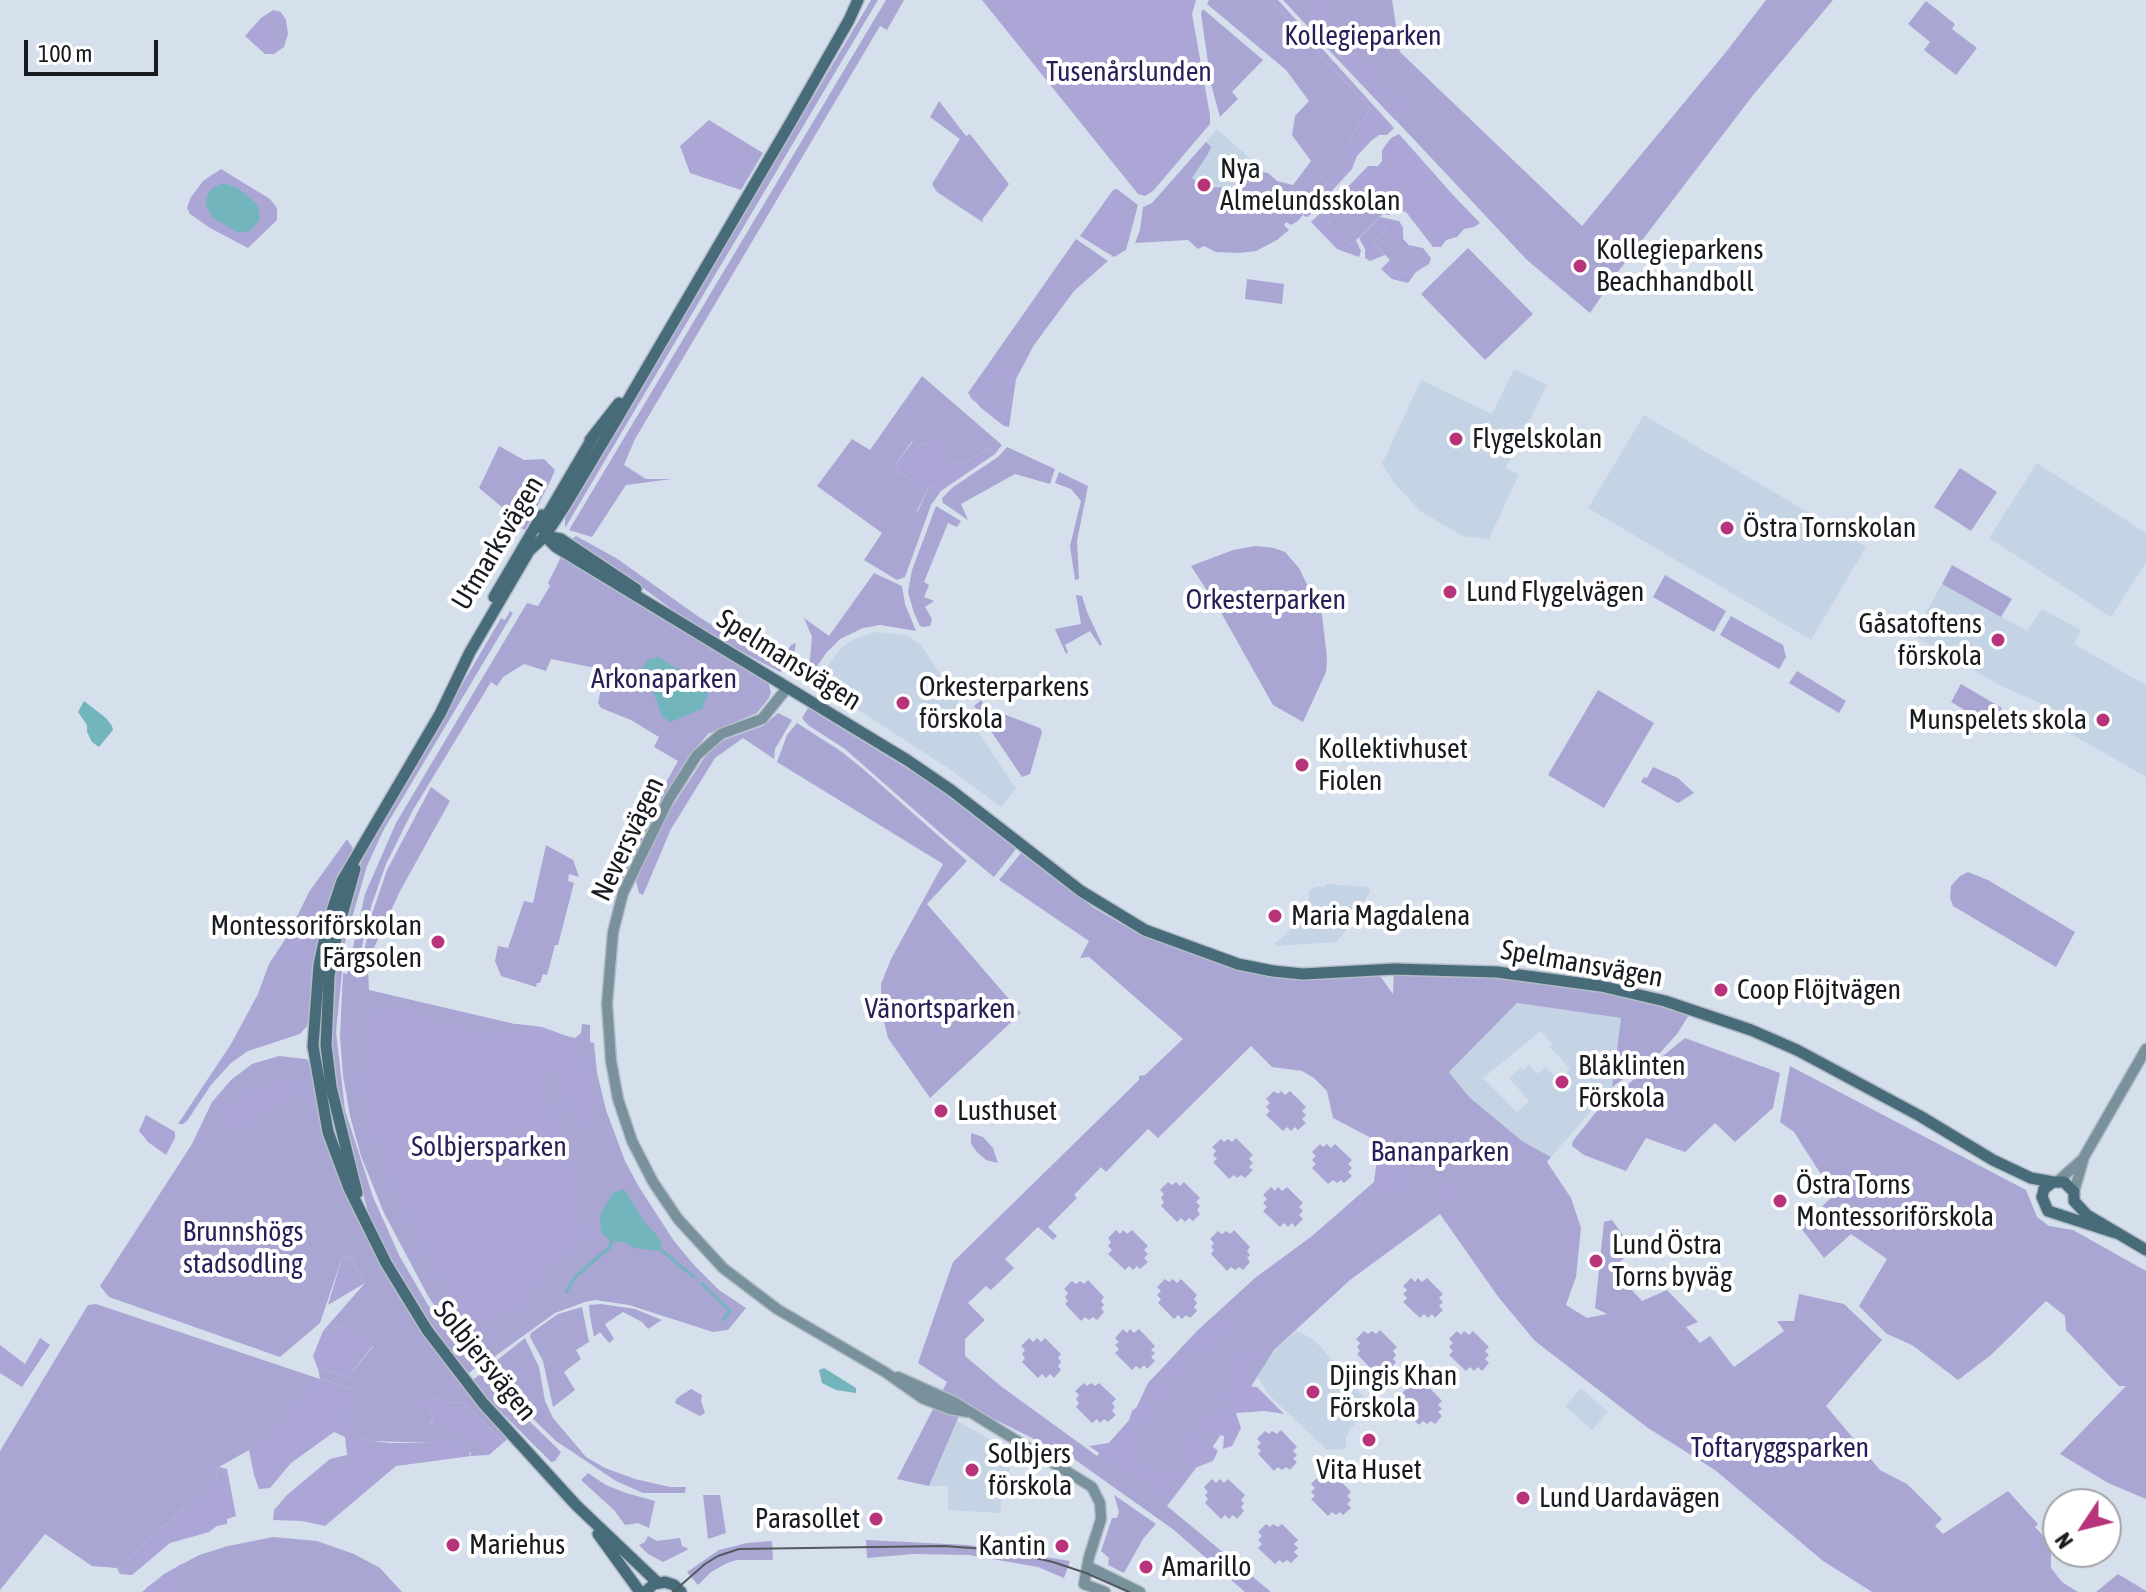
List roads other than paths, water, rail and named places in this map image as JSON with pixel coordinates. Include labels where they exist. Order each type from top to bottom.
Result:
[{"type":"main road","name":"Utmarksvägen","points":[[313,1046],[318,978],[328,923],[342,881],[440,714],[470,652],[521,565],[566,504],[792,120],[858,0]]},
{"type":"main road","name":"Utmarksvägen","points":[[419,748],[462,650],[528,538],[593,437],[641,375]]},
{"type":"main road","points":[[545,536],[543,521],[593,437]]},
{"type":"main road","points":[[561,539],[566,504]]},
{"type":"main road","name":"Spelmansvägen","points":[[545,536],[562,551],[907,760],[951,790],[1081,891],[1145,930],[1238,964],[1273,971],[1303,974],[1371,969],[1497,972],[1601,986],[1696,1010],[1797,1050],[2031,1178],[2064,1182],[2087,1215],[2146,1250]]},
{"type":"main road","name":"Spelmansvägen","points":[[528,538],[545,536],[561,539],[624,579],[661,609]]},
{"type":"main road","name":"Utmarksvägen","points":[[326,1045],[329,976],[340,920],[363,843]]},
{"type":"main road","name":"Solbjersvägen","points":[[326,1045],[334,1101],[356,1189],[372,1236]]},
{"type":"main road","name":"Solbjersvägen","points":[[313,1046],[328,1132],[338,1163],[372,1236],[412,1307],[483,1403],[576,1505],[658,1583]]},
{"type":"main road","name":"Spelmansvägen","points":[[2031,1178],[2042,1194],[2048,1211],[2116,1233]]},
{"type":"main road","points":[[2042,1194],[2055,1182]]},
{"type":"main road","points":[[2061,1214],[2073,1206],[2074,1196]]},
{"type":"main road","name":"Solbjersvägen","points":[[576,1505],[642,1592],[658,1583],[669,1583],[681,1592]]},
{"type":"street","name":"Neversvägen","points":[[787,688],[762,719],[721,734],[697,755],[669,799],[623,893],[613,932],[607,1004],[611,1061],[618,1099],[641,1161],[665,1201],[693,1238],[755,1294],[931,1402],[968,1412],[1092,1487],[1100,1503],[1101,1519],[1084,1584],[1105,1592]]},
{"type":"street","points":[[2074,1196],[2084,1157],[2146,1049]]},
{"type":"street","points":[[2055,1182],[2084,1157]]},
{"type":"street","points":[[1087,1566],[1140,1592]]},
{"type":"water","points":[[222,183],[236,187],[257,204],[260,219],[250,231],[238,233],[212,217],[205,203],[210,190]]},
{"type":"water","points":[[659,657],[675,668],[700,673],[708,694],[702,709],[670,722],[661,715],[642,673],[647,660]]},
{"type":"water","points":[[84,701],[112,726],[113,730],[99,747],[92,742],[87,725],[78,712]]},
{"type":"water","points":[[624,1189],[659,1238],[662,1244],[660,1251],[610,1241],[601,1232],[603,1209],[613,1193]]},
{"type":"water","points":[[824,1368],[856,1388],[856,1393],[836,1390],[822,1383],[819,1370]]},
{"type":"waterway","points":[[566,1292],[576,1276],[610,1247],[612,1241]]},
{"type":"waterway","points":[[661,1250],[694,1277]]},
{"type":"waterway","points":[[702,1284],[730,1311],[723,1320]]},
{"type":"tram line","points":[[673,1592],[705,1564],[739,1549],[944,1546],[999,1550],[1053,1562],[1129,1592]]},
{"type":"place","name":"Nya Almelundsskolan","points":[[1204,185]]},
{"type":"place","name":"Kollegieparkens Beachhandboll","points":[[1580,266]]},
{"type":"place","name":"Flygelskolan","points":[[1456,439]]},
{"type":"place","name":"Östra Tornskolan","points":[[1727,528]]},
{"type":"place","name":"Lund Flygelvägen","points":[[1450,592]]},
{"type":"place","name":"Gåsatoftens förskola","points":[[1998,640]]},
{"type":"place","name":"Orkesterparkens förskola","points":[[903,703]]},
{"type":"place","name":"Munspelets skola","points":[[2103,720]]},
{"type":"place","name":"Kollektivhuset Fiolen","points":[[1302,765]]},
{"type":"place","name":"Maria Magdalena","points":[[1275,916]]},
{"type":"place","name":"Montessoriförskolan Färgsolen","points":[[438,942]]},
{"type":"place","name":"Coop Flöjtvägen","points":[[1721,990]]},
{"type":"place","name":"Blåklinten Förskola","points":[[1562,1082]]},
{"type":"place","name":"Lusthuset","points":[[941,1111]]},
{"type":"place","name":"Östra Torns Montessoriförskola","points":[[1780,1201]]},
{"type":"place","name":"Lund Östra Torns byväg","points":[[1596,1261]]},
{"type":"place","name":"Djingis Khan Förskola","points":[[1313,1392]]},
{"type":"place","name":"Vita Huset","points":[[1369,1440]]},
{"type":"place","name":"Solbjers förskola","points":[[972,1470]]},
{"type":"place","name":"Lund Uardavägen","points":[[1523,1498]]},
{"type":"place","name":"Parasollet","points":[[876,1519]]},
{"type":"place","name":"Mariehus","points":[[453,1545]]},
{"type":"place","name":"Kantin","points":[[1062,1546]]},
{"type":"place","name":"Amarillo","points":[[1146,1567]]},
{"type":"park label","name":"Kollegieparken","points":[[1363,36]]},
{"type":"park label","name":"Tusenårslunden","points":[[1129,72]]},
{"type":"park label","name":"Orkesterparken","points":[[1266,600]]},
{"type":"park label","name":"Arkonaparken","points":[[664,679]]},
{"type":"park label","name":"Vänortsparken","points":[[940,1009]]},
{"type":"park label","name":"Solbjersparken","points":[[489,1147]]},
{"type":"park label","name":"Bananparken","points":[[1440,1152]]},
{"type":"park label","name":"Brunnshögs stadsodling","points":[[243,1248]]},
{"type":"park label","name":"Toftaryggsparken","points":[[1780,1448]]}]
